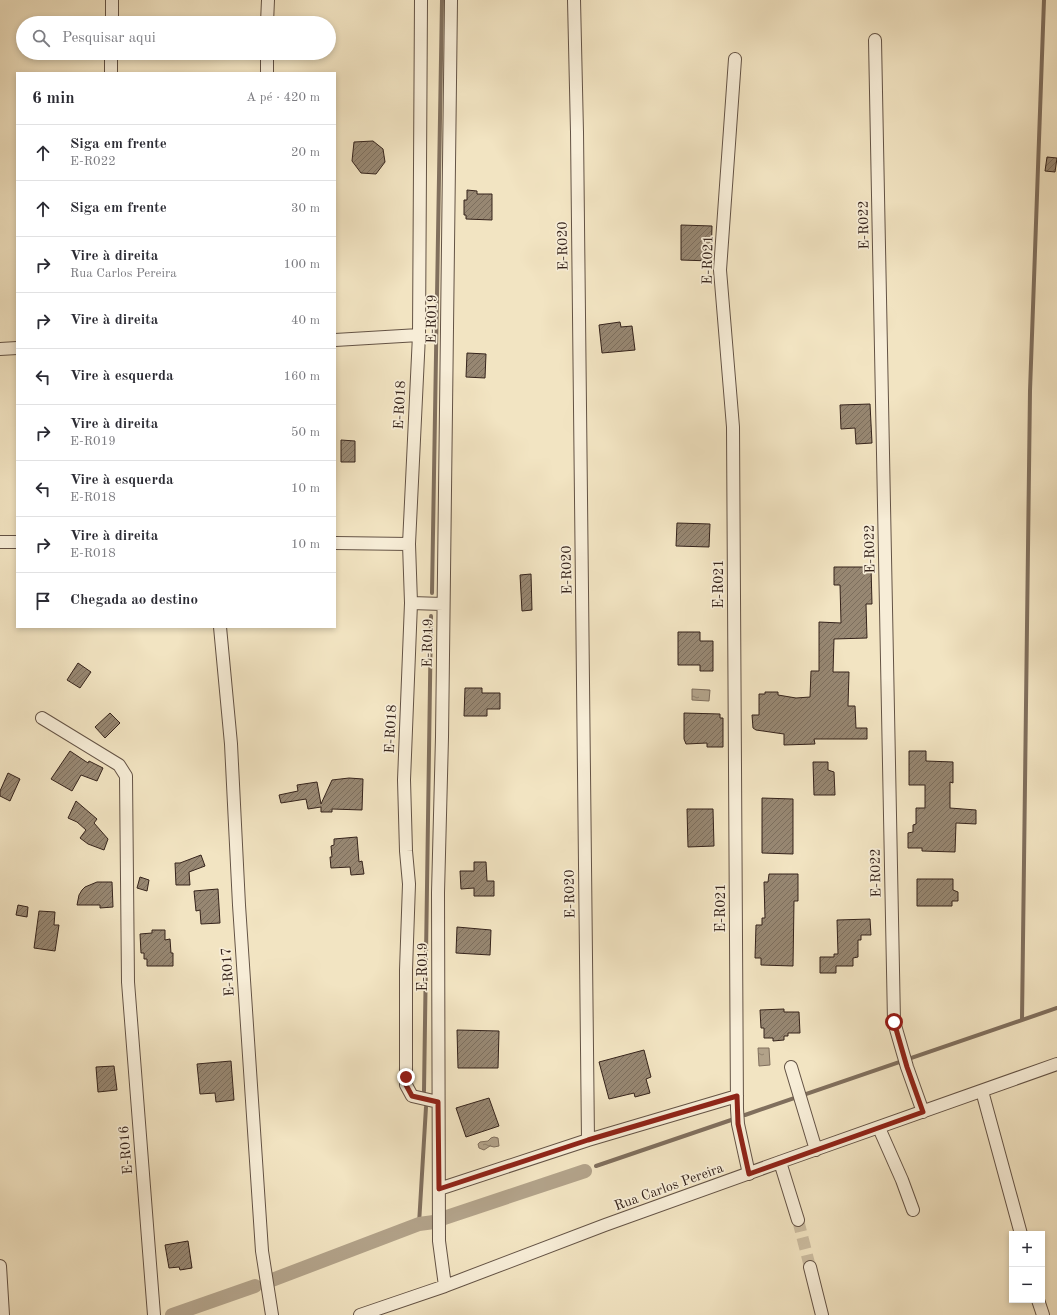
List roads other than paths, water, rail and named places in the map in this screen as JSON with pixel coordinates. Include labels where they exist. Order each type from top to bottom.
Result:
[{"type":"street","points":[[112,0],[112,16]]},
{"type":"street","points":[[267,16],[268,0]]},
{"type":"street","name":"E-R018","points":[[421,0],[419,335],[409,544],[412,603],[404,780],[406,851],[409,884],[406,970],[406,1085],[412,1096],[438,1102]]},
{"type":"street","name":"E-R019","points":[[445,1286],[439,1241],[438,893],[442,737],[451,0]]},
{"type":"street","name":"E-R020","points":[[574,0],[577,132],[588,1140]]},
{"type":"street","name":"E-R022","points":[[875,40],[894,1022],[905,1061],[923,1112]]},
{"type":"street","name":"E-R021","points":[[735,59],[720,270],[734,427],[737,1110],[738,1124],[749,1174]]},
{"type":"street","points":[[111,60],[111,72]]},
{"type":"street","points":[[267,60],[267,72]]},
{"type":"street","points":[[336,340],[419,335]]},
{"type":"street","points":[[0,349],[16,348]]},
{"type":"street","points":[[0,542],[16,542]]},
{"type":"street","points":[[336,543],[409,544]]},
{"type":"street","points":[[412,603],[443,604]]},
{"type":"street","name":"E-R017","points":[[220,628],[231,744],[239,905],[261,1243],[272,1315]]},
{"type":"street","name":"E-R016","points":[[42,718],[119,765],[126,776],[128,982],[154,1315]]},
{"type":"street","name":"Rua Carlos Pereira","points":[[360,1315],[445,1286],[605,1225],[1057,1064]]},
{"type":"street","points":[[791,1067],[816,1150]]},
{"type":"street","points":[[982,1090],[1020,1231]]},
{"type":"street","points":[[439,1189],[588,1140],[737,1096]]},
{"type":"street","points":[[879,1128],[902,1180],[913,1210]]},
{"type":"street","points":[[780,1162],[798,1220]]},
{"type":"street","points":[[0,1266],[4,1315]]},
{"type":"street","points":[[810,1267],[822,1315]]},
{"type":"street","points":[[1039,1303],[1042,1315]]},
{"type":"water","points":[[692,689],[710,690],[709,701],[692,700]]},
{"type":"water","points":[[758,1048],[769,1048],[770,1065],[759,1066]]},
{"type":"water","points":[[494,1137],[498,1138],[499,1146],[490,1146],[484,1150],[479,1148],[478,1144],[480,1142],[488,1141]]},
{"type":"waterway","points":[[432,593],[442,0]]},
{"type":"waterway","points":[[1022,1020],[1030,391],[1044,0]]},
{"type":"waterway","points":[[424,1091],[431,616]]},
{"type":"waterway","points":[[745,1115],[1057,1008]]},
{"type":"waterway","points":[[419,1224],[426,1107]]},
{"type":"waterway","points":[[596,1166],[737,1118]]},
{"type":"waterway","points":[[444,1218],[585,1171]]},
{"type":"waterway","points":[[272,1280],[419,1224],[434,1222]]},
{"type":"waterway","points":[[172,1315],[255,1286]]},
{"type":"tunnel","points":[[798,1220],[810,1267]]}]
